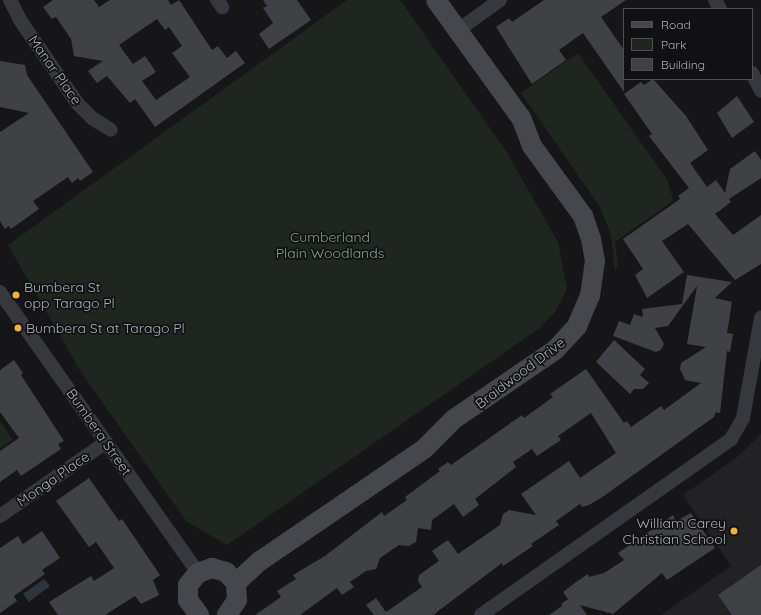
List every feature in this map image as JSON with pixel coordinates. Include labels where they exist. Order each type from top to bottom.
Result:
[{"type":"street","name":"Manar Place","points":[[10,0],[20,20],[78,104],[92,118],[111,130]]},
{"type":"street","name":"Braidwood Drive","points":[[236,583],[260,560],[424,449],[454,419],[555,350],[573,331],[586,307],[593,286],[595,260],[591,239],[583,216],[532,146],[521,118],[436,0]]},
{"type":"street","points":[[457,30],[500,0]]},
{"type":"street","name":"Bumbera Street","points":[[1,297],[106,442],[198,573]]},
{"type":"street","points":[[481,615],[731,439],[743,418],[761,318]]},
{"type":"street","name":"Monga Place","points":[[0,516],[106,442]]},
{"type":"street","points":[[190,612],[187,592],[198,573],[219,569],[236,583],[237,600],[228,615]]},
{"type":"shaded area","name":"William Carey Christian School","points":[[761,434],[761,615],[661,615],[731,566],[683,495],[736,458]]},
{"type":"shaded area","points":[[44,579],[50,586],[29,602],[23,594]]},
{"type":"green space","name":"Cumberland Plain Woodlands","points":[[347,0],[400,0],[506,151],[558,242],[567,289],[556,311],[540,328],[227,545],[186,521],[81,372],[8,245]]},
{"type":"green space","points":[[578,53],[668,181],[673,201],[615,242],[618,264],[615,272],[611,235],[600,207],[521,93]]},
{"type":"green space","points":[[0,421],[13,440],[0,448]]},
{"type":"building","points":[[53,0],[94,0],[99,7],[110,0],[168,0],[171,5],[179,0],[212,50],[218,46],[227,58],[236,51],[245,63],[155,127],[135,99],[130,103],[107,76],[97,83],[88,71],[103,61],[74,56],[71,39],[56,17],[52,19],[43,7]],"holes":[[[157,19],[165,30],[169,27],[182,46],[172,53],[190,77],[156,100],[142,81],[156,72],[145,56],[133,64],[119,45]]]},
{"type":"building","points":[[263,0],[297,0],[311,20],[269,49],[259,34],[273,23],[263,8],[267,6]]},
{"type":"building","points":[[544,0],[626,0],[601,17],[623,49],[624,92],[583,33],[559,50],[566,60],[532,84],[496,27],[509,18],[512,22]]},
{"type":"building","points":[[0,61],[25,65],[27,75],[93,172],[80,181],[78,178],[72,183],[68,177],[33,201],[39,209],[11,229],[9,226],[5,229],[0,221],[0,132],[29,113],[0,107]]},
{"type":"building","points":[[654,80],[686,116],[708,150],[690,163],[707,187],[716,180],[725,193],[730,169],[755,151],[761,160],[761,178],[729,199],[731,202],[715,214],[733,235],[761,215],[761,264],[735,280],[688,224],[662,241],[684,272],[647,298],[635,275],[643,269],[623,239],[680,199],[678,196],[689,188],[649,136],[652,134],[624,94],[641,82],[644,85]]},
{"type":"building","points":[[737,96],[754,122],[732,138],[717,113]]},
{"type":"building","points":[[687,275],[732,282],[715,298],[732,302],[727,333],[733,334],[730,352],[727,351],[720,413],[716,412],[714,417],[604,496],[589,505],[582,507],[580,504],[556,521],[559,525],[531,544],[533,546],[503,566],[502,563],[433,615],[374,615],[366,605],[376,598],[386,612],[422,587],[418,581],[419,575],[439,561],[432,551],[448,540],[458,554],[500,525],[503,514],[509,510],[536,515],[521,494],[569,461],[580,478],[616,453],[591,413],[558,436],[561,440],[537,456],[532,449],[513,462],[516,467],[475,499],[479,505],[463,517],[454,504],[432,520],[431,530],[418,528],[416,542],[409,546],[399,545],[380,558],[376,569],[366,571],[350,582],[354,587],[342,595],[337,588],[300,615],[255,615],[281,597],[277,591],[296,579],[293,575],[325,556],[382,512],[384,516],[407,500],[405,497],[440,471],[438,469],[448,462],[451,465],[522,415],[524,418],[553,397],[550,394],[586,369],[624,423],[627,421],[631,427],[661,406],[664,410],[701,383],[685,380],[680,369],[681,363],[706,347],[687,344],[697,286],[668,326],[655,328],[664,344],[661,350],[656,352],[613,336],[619,321],[630,325],[634,314],[643,317],[642,309],[682,304]]},
{"type":"building","points":[[614,340],[645,369],[640,375],[649,383],[643,389],[634,389],[630,394],[596,362]]},
{"type":"building","points":[[14,360],[23,373],[21,375],[64,441],[58,444],[61,449],[21,476],[17,470],[0,482],[0,451],[19,438],[0,412],[0,370]]},
{"type":"building","points":[[89,478],[119,521],[122,519],[160,575],[153,580],[159,595],[141,604],[135,596],[105,615],[58,615],[49,602],[91,576],[94,581],[114,568],[96,542],[89,547],[56,501]]},
{"type":"building","points":[[691,513],[715,548],[667,580],[662,573],[613,614],[580,605],[587,615],[549,615],[562,606],[561,604],[568,599],[563,592],[576,582],[588,574],[589,577],[604,573],[624,560],[618,553],[673,515],[676,521]]},
{"type":"building","points":[[42,531],[60,558],[42,570],[45,574],[14,596],[17,601],[0,613],[0,548],[18,536],[23,544]]},
{"type":"building","points":[[761,565],[761,615],[732,615],[718,595]]},
{"type":"place","name":"Bumbera St opp Tarago Pl","points":[[16,295]]},
{"type":"place","name":"Bumbera St at Tarago Pl","points":[[18,328]]},
{"type":"place","name":"William Carey Christian School","points":[[734,531]]}]
